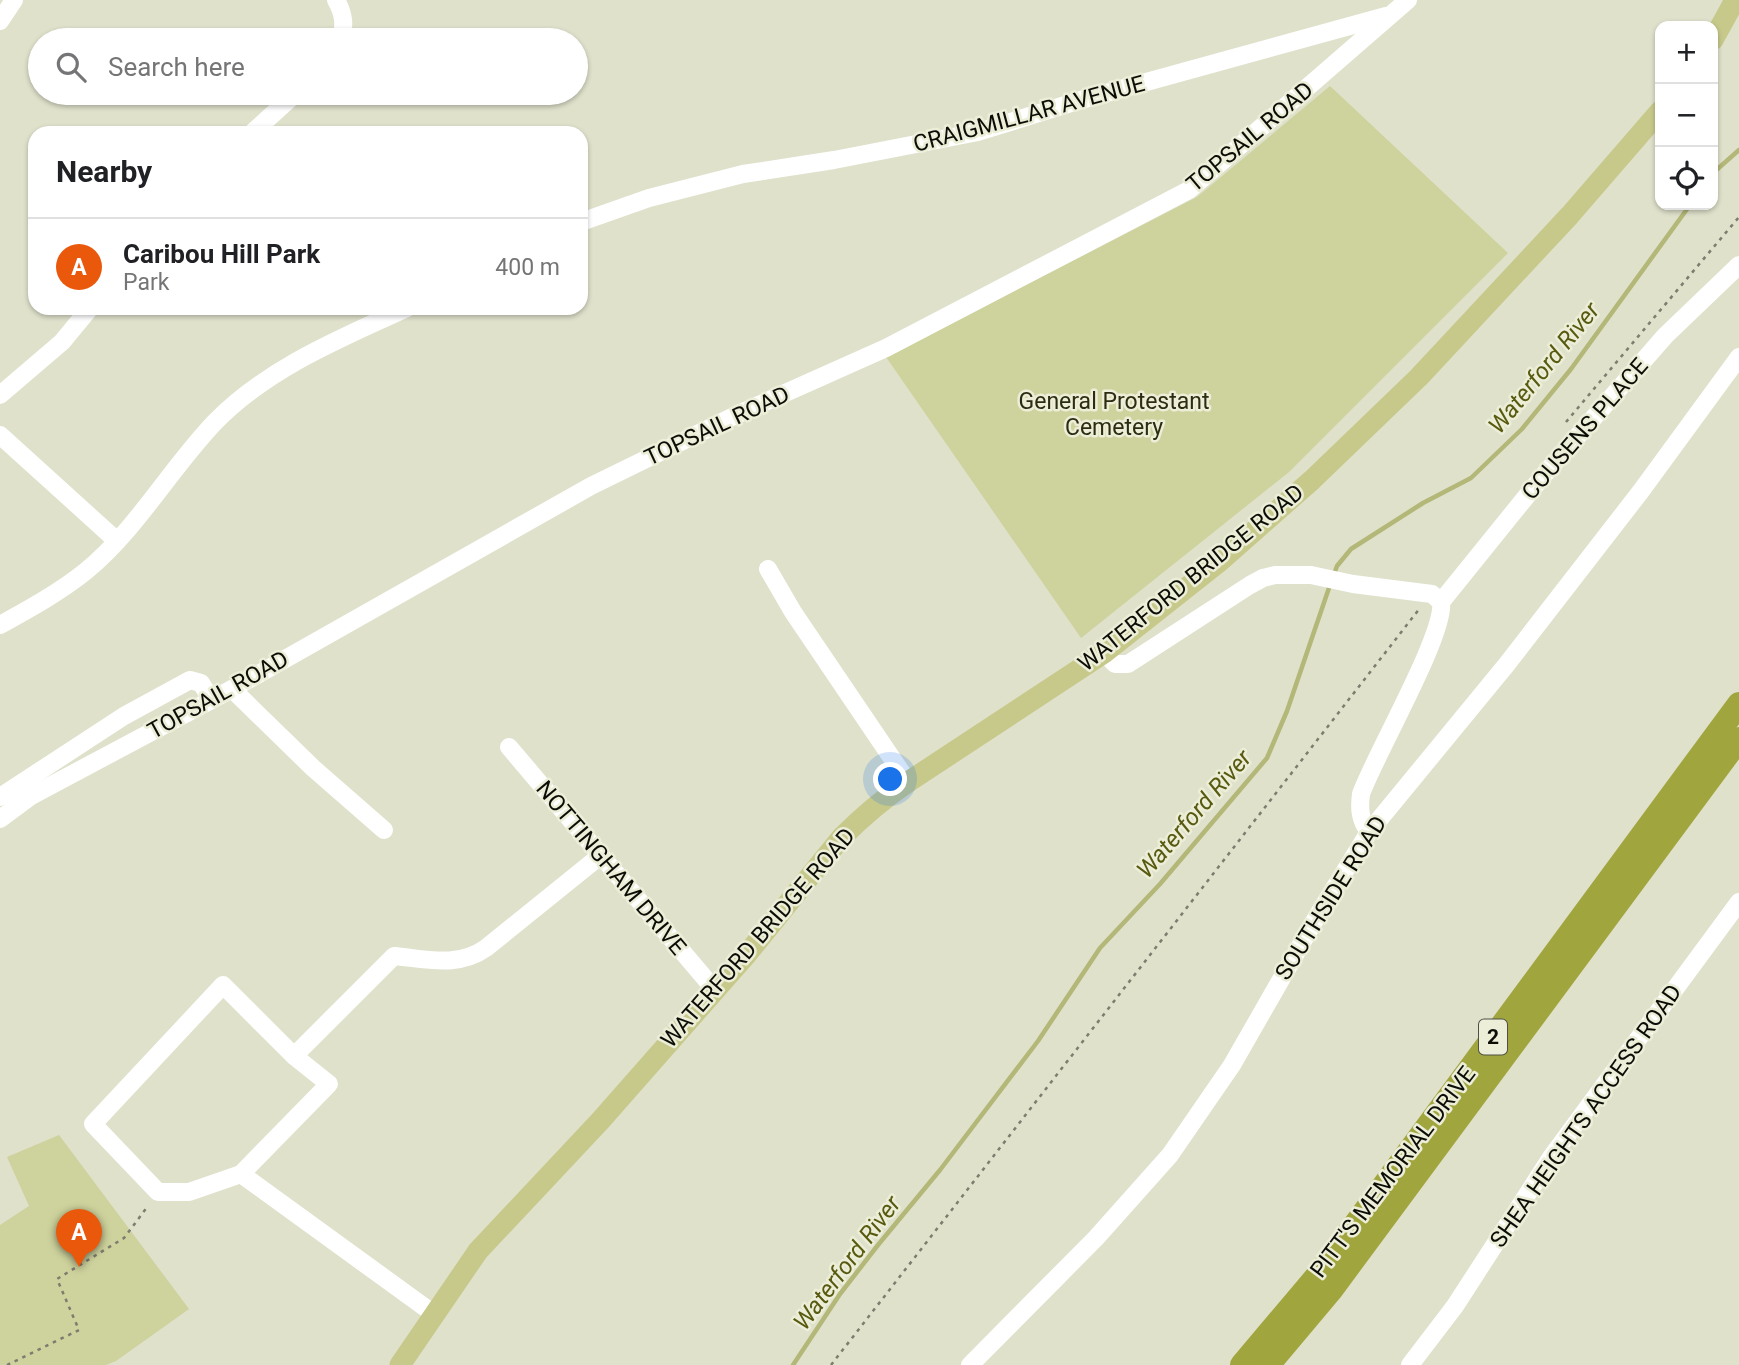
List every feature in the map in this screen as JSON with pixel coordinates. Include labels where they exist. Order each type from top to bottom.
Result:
[{"type":"highway","name":"PITT'S MEMORIAL DRIVE","points":[[1242,1365],[1318,1275],[1739,704]]},
{"type":"highway","name":"PITT'S MEMORIAL DRIVE","points":[[1268,1365],[1331,1290],[1739,739]]},
{"type":"main road","points":[[1718,31],[1735,0]]},
{"type":"main road","name":"WATERFORD BRIDGE ROAD","points":[[400,1365],[478,1251],[601,1121],[747,954],[841,838],[878,803],[1104,653],[1219,562],[1419,377],[1570,215],[1655,117]]},
{"type":"street","points":[[0,21],[14,0]]},
{"type":"street","points":[[336,0],[345,28]]},
{"type":"street","name":"TOPSAIL ROAD","points":[[0,819],[31,796],[232,689],[591,486],[736,415],[886,348],[1189,190],[1408,0]]},
{"type":"street","name":"CRAIGMILLAR AVENUE","points":[[588,220],[649,198],[743,174],[834,160],[978,132],[1081,100],[1393,15]]},
{"type":"street","points":[[260,126],[283,105]]},
{"type":"street","name":"COUSENS PLACE","points":[[1441,602],[1542,477],[1665,336],[1739,265]]},
{"type":"street","points":[[0,395],[62,342],[84,315]]},
{"type":"street","points":[[0,625],[86,571],[117,541],[215,422],[256,387],[311,352],[392,315]]},
{"type":"street","name":"SOUTHSIDE ROAD","points":[[970,1365],[1096,1238],[1170,1155],[1232,1065],[1369,832],[1515,654],[1641,491],[1739,358]]},
{"type":"street","points":[[0,435],[117,541]]},
{"type":"street","points":[[768,569],[793,611],[908,782]]},
{"type":"street","points":[[1104,653],[1115,664],[1128,664],[1263,578],[1290,574],[1311,575],[1353,584],[1432,594],[1441,602],[1441,610],[1427,651],[1361,794],[1359,806],[1362,823],[1369,832]]},
{"type":"street","points":[[0,797],[89,737],[190,680],[201,683],[211,699]]},
{"type":"street","points":[[232,689],[313,768],[384,830]]},
{"type":"street","name":"NOTTINGHAM DRIVE","points":[[509,747],[714,989]]},
{"type":"street","points":[[294,1055],[394,956],[448,961],[469,959],[600,856]]},
{"type":"street","name":"SHEA HEIGHTS ACCESS ROAD","points":[[1410,1365],[1455,1306],[1552,1156],[1739,902]]},
{"type":"street","points":[[223,985],[294,1055],[329,1084],[241,1174],[188,1192],[158,1192],[93,1124],[223,985]]},
{"type":"street","points":[[241,1174],[434,1314]]},
{"type":"path","points":[[831,1365],[1420,608]]},
{"type":"path","points":[[7,1365],[79,1330],[57,1279],[124,1238],[158,1192]]},
{"type":"green space","name":"General Protestant Cemetery","points":[[1330,86],[1508,253],[1289,472],[1081,638],[886,357],[1197,197]]},
{"type":"green space","points":[[59,1135],[189,1309],[116,1361],[106,1365],[0,1365],[0,1225],[29,1206],[7,1157]]},
{"type":"waterway","name":"Waterford River","points":[[1718,169],[1739,150]]},
{"type":"waterway","name":"Waterford River","points":[[1333,577],[1337,566],[1351,549],[1423,503],[1471,478],[1522,429],[1571,369],[1686,210]]},
{"type":"waterway","name":"Waterford River","points":[[793,1365],[840,1294],[940,1170],[1038,1041],[1100,948],[1160,884],[1267,758],[1287,711],[1330,585]]},
{"type":"place","name":"Caribou Hill Park","points":[[79,1267]]}]
